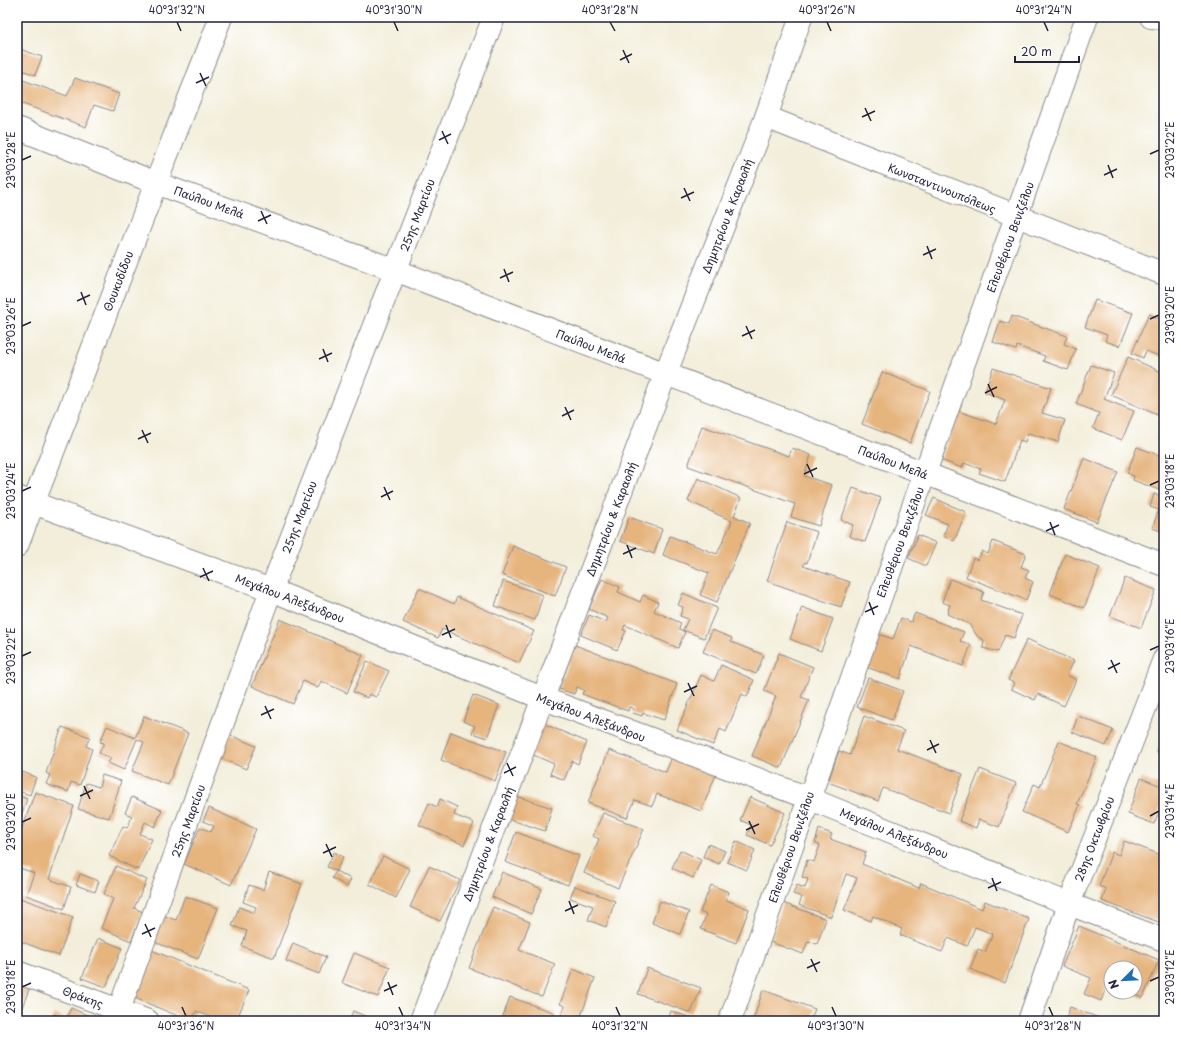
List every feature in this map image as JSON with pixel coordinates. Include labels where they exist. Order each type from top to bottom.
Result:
[{"type":"street","name":"Θουκυδίδου","points":[[17,546],[25,500],[156,183],[221,17]]},
{"type":"street","name":"25ης Μαρτίου","points":[[117,1016],[271,590],[494,17]]},
{"type":"street","name":"Δημητρίου & Καραολή","points":[[421,1021],[665,375],[766,117],[801,17]]},
{"type":"street","name":"Ελευθέριου Βενιζέλου","points":[[730,1021],[808,798],[1017,217],[1087,17]]},
{"type":"street","points":[[1151,17],[1164,18]]},
{"type":"street","name":"Κωνσταντινουπόλεως","points":[[766,117],[1164,274]]},
{"type":"street","name":"Παύλου Μελά","points":[[17,128],[156,183],[395,270],[665,375],[1164,565]]},
{"type":"street","name":"Μεγάλου Αλεξάνδρου","points":[[25,500],[271,590],[542,698],[808,798],[1069,904],[1164,940]]},
{"type":"street","name":"28ης Οκτωβρίου","points":[[1029,1021],[1069,904],[1164,659]]},
{"type":"street","name":"Θράκης","points":[[17,972],[117,1016],[148,1021]]},
{"type":"building","points":[[17,48],[42,57],[35,75],[17,68]]},
{"type":"building","points":[[75,78],[119,94],[113,111],[94,105],[86,127],[17,102],[17,89],[20,79],[67,96]]},
{"type":"building","points":[[1095,300],[1133,313],[1120,346],[1105,341],[1107,335],[1085,327]]},
{"type":"building","points":[[1149,314],[1164,321],[1164,358],[1146,351],[1143,358],[1132,353]]},
{"type":"building","points":[[1012,316],[1067,336],[1064,344],[1076,349],[1068,370],[1043,361],[1045,356],[1017,346],[1016,350],[993,342],[1000,321],[1009,324]]},
{"type":"building","points":[[1128,357],[1164,373],[1164,407],[1160,416],[1111,395]]},
{"type":"building","points":[[1091,365],[1114,373],[1104,399],[1134,411],[1122,440],[1093,428],[1099,413],[1076,404]]},
{"type":"building","points":[[993,368],[1051,388],[1042,413],[1065,420],[1058,442],[1028,433],[1025,442],[1020,440],[1005,482],[979,473],[981,469],[964,463],[962,468],[941,460],[958,411],[996,424],[1005,400],[985,392]]},
{"type":"building","points":[[882,372],[930,391],[910,443],[862,424]]},
{"type":"building","points":[[702,426],[789,456],[792,448],[811,455],[804,476],[832,485],[819,526],[791,517],[795,504],[688,466]]},
{"type":"building","points":[[1137,447],[1164,457],[1164,492],[1133,480],[1134,476],[1127,473]]},
{"type":"building","points":[[1084,458],[1118,472],[1097,522],[1064,509]]},
{"type":"building","points":[[698,478],[741,498],[734,516],[750,523],[717,602],[700,595],[709,573],[663,555],[670,536],[717,554],[732,521],[688,501]]},
{"type":"building","points":[[853,488],[881,498],[865,542],[849,536],[853,525],[841,520]]},
{"type":"building","points":[[1154,494],[1164,498],[1164,532],[1152,528],[1159,510],[1150,507]]},
{"type":"building","points":[[934,498],[966,512],[954,541],[943,536],[948,524],[926,515]]},
{"type":"building","points":[[629,517],[662,529],[654,554],[620,541]]},
{"type":"building","points":[[787,522],[817,532],[807,563],[805,562],[803,566],[850,582],[841,607],[767,581]]},
{"type":"building","points":[[918,535],[936,543],[926,566],[908,558]]},
{"type":"building","points":[[993,541],[1026,554],[1021,567],[1029,570],[1025,578],[1033,582],[1026,600],[966,577],[973,558],[978,560],[982,551],[988,554]]},
{"type":"building","points":[[513,546],[566,567],[555,596],[502,575]]},
{"type":"building","points":[[1065,554],[1100,568],[1084,608],[1050,594]]},
{"type":"building","points":[[1125,578],[1156,590],[1141,628],[1110,616]]},
{"type":"building","points":[[602,579],[620,587],[618,592],[640,602],[643,595],[658,602],[654,611],[681,623],[679,629],[685,632],[678,648],[625,625],[623,630],[626,631],[617,650],[581,635],[589,615],[606,622],[608,618],[589,609]]},
{"type":"building","points":[[950,579],[984,592],[981,600],[1022,615],[1014,638],[1005,635],[998,652],[983,648],[984,640],[978,637],[969,624],[947,614],[950,605],[942,602]]},
{"type":"building","points":[[503,581],[543,595],[535,620],[495,606]]},
{"type":"building","points":[[419,588],[454,604],[457,597],[534,631],[519,663],[442,629],[438,638],[403,622]]},
{"type":"building","points":[[683,593],[717,608],[704,638],[683,630],[688,619],[680,616],[683,607],[678,605]]},
{"type":"building","points":[[802,607],[833,619],[821,651],[790,639]]},
{"type":"building","points":[[915,613],[964,632],[960,641],[971,645],[963,666],[911,646],[900,679],[866,667],[878,634],[893,639],[901,618],[911,622]]},
{"type":"building","points":[[280,619],[363,655],[347,693],[321,681],[318,688],[303,681],[293,704],[252,686]]},
{"type":"building","points":[[712,630],[732,638],[731,642],[764,655],[756,674],[703,652]]},
{"type":"building","points":[[1027,639],[1074,661],[1067,675],[1076,680],[1064,706],[1038,694],[1035,700],[1011,689],[1014,683],[1008,680]]},
{"type":"building","points":[[575,645],[677,684],[664,720],[643,713],[642,716],[633,713],[634,709],[629,707],[628,711],[582,694],[584,690],[577,687],[574,694],[559,689]]},
{"type":"building","points":[[779,653],[813,667],[801,697],[809,700],[781,768],[752,756],[776,696],[764,691]]},
{"type":"building","points":[[367,661],[389,671],[376,697],[369,694],[367,698],[353,692]]},
{"type":"building","points":[[721,665],[754,680],[747,697],[742,694],[726,732],[720,729],[713,745],[677,730],[701,675],[714,681]]},
{"type":"building","points":[[868,678],[903,691],[892,720],[857,707]]},
{"type":"building","points":[[473,695],[499,705],[487,738],[472,733],[475,726],[463,721]]},
{"type":"building","points":[[144,716],[188,733],[168,785],[132,771],[144,742],[137,739],[124,770],[108,763],[111,758],[99,753],[104,743],[100,742],[107,726],[135,738]]},
{"type":"building","points":[[864,716],[904,731],[897,749],[963,774],[949,813],[883,788],[878,801],[828,782],[839,751],[850,755]]},
{"type":"building","points":[[1078,716],[1113,730],[1106,746],[1072,732]]},
{"type":"building","points":[[544,724],[587,742],[578,764],[572,761],[564,780],[550,774],[554,764],[531,754]]},
{"type":"building","points":[[62,727],[90,737],[86,746],[92,749],[80,785],[71,782],[68,792],[46,784],[50,775],[46,773]]},
{"type":"building","points":[[451,732],[506,752],[495,781],[441,760]]},
{"type":"building","points":[[1164,734],[1164,754],[1157,752]]},
{"type":"building","points":[[230,735],[256,746],[246,769],[220,758]]},
{"type":"building","points":[[1059,741],[1097,757],[1077,804],[1080,805],[1068,832],[1022,812],[1034,784],[1040,787]]},
{"type":"building","points":[[609,750],[666,772],[673,754],[717,772],[701,811],[657,794],[652,806],[635,800],[627,818],[588,803]]},
{"type":"building","points":[[980,769],[1016,783],[999,827],[979,819],[976,828],[959,821]]},
{"type":"building","points":[[17,770],[36,777],[30,795],[22,792],[20,796],[27,799],[22,813],[17,811]]},
{"type":"building","points":[[102,775],[121,781],[109,818],[78,809],[86,783],[99,787]]},
{"type":"building","points":[[1141,778],[1164,787],[1164,798],[1154,824],[1128,814]]},
{"type":"building","points":[[35,792],[74,806],[49,879],[71,887],[64,909],[26,895],[34,873],[17,867],[17,843]]},
{"type":"building","points":[[513,795],[552,808],[545,831],[505,818]]},
{"type":"building","points":[[132,797],[162,810],[155,827],[145,822],[140,834],[152,839],[138,870],[109,856],[123,826],[127,828],[132,816],[125,813]]},
{"type":"building","points":[[750,797],[785,813],[770,845],[747,835],[751,825],[740,820]]},
{"type":"building","points":[[440,799],[457,807],[454,815],[474,823],[464,845],[419,825],[429,803],[437,807]]},
{"type":"building","points":[[209,808],[256,829],[231,885],[184,864],[200,827],[211,832],[214,826],[203,821]]},
{"type":"building","points":[[603,813],[644,829],[618,888],[584,873],[599,839],[593,836]]},
{"type":"building","points":[[819,829],[832,834],[830,839],[866,852],[862,864],[919,888],[921,883],[982,909],[985,901],[1029,919],[1005,983],[970,969],[978,949],[985,952],[993,934],[975,927],[967,946],[948,938],[942,952],[900,935],[902,929],[873,916],[871,921],[844,910],[857,878],[846,874],[831,917],[799,905],[802,897],[793,894],[797,885],[805,888],[808,879],[802,877],[807,860],[814,862],[820,845],[815,843]]},
{"type":"building","points":[[516,832],[579,856],[568,885],[505,862]]},
{"type":"building","points":[[736,841],[755,850],[747,870],[727,862]]},
{"type":"building","points":[[1124,841],[1164,856],[1164,924],[1102,901],[1106,889],[1099,886],[1112,852],[1119,855]]},
{"type":"building","points":[[708,844],[725,851],[719,864],[703,857]]},
{"type":"building","points":[[680,850],[701,860],[693,878],[672,868]]},
{"type":"building","points":[[334,852],[343,857],[336,871],[327,867]]},
{"type":"building","points":[[383,856],[410,869],[396,898],[369,884]]},
{"type":"building","points":[[116,866],[147,880],[134,908],[143,912],[131,941],[101,928],[113,899],[104,894]]},
{"type":"building","points":[[429,866],[460,880],[440,921],[410,907]]},
{"type":"building","points":[[336,871],[351,879],[347,887],[332,878]]},
{"type":"building","points":[[269,872],[302,884],[274,958],[242,946],[247,931],[232,926],[239,907],[254,913],[256,907],[243,902],[249,885],[263,890]]},
{"type":"building","points":[[502,872],[542,889],[531,914],[492,897]]},
{"type":"building","points":[[80,874],[99,881],[95,892],[76,885]]},
{"type":"building","points":[[711,885],[729,892],[726,900],[749,909],[736,943],[701,929],[706,915],[700,912]]},
{"type":"building","points":[[575,886],[615,901],[606,927],[588,920],[593,906],[570,898]]},
{"type":"building","points":[[185,896],[218,908],[198,959],[152,941],[162,915],[176,920]]},
{"type":"building","points":[[20,898],[73,917],[59,956],[17,940],[17,906]]},
{"type":"building","points":[[660,901],[689,912],[680,934],[652,923]]},
{"type":"building","points":[[783,903],[826,919],[817,944],[808,941],[803,954],[770,942]]},
{"type":"building","points":[[493,907],[530,922],[519,950],[555,964],[542,997],[469,968]]},
{"type":"building","points":[[1079,926],[1159,960],[1143,998],[1143,960],[1103,960],[1103,996],[1101,1001],[1084,994],[1091,978],[1062,966]]},
{"type":"building","points":[[98,938],[122,948],[106,987],[82,978]]},
{"type":"building","points":[[293,943],[326,957],[319,974],[286,961]]},
{"type":"building","points":[[149,949],[249,990],[236,1021],[220,1021],[196,1011],[192,1021],[190,1021],[130,996]]},
{"type":"building","points":[[354,953],[390,967],[378,997],[342,983]]},
{"type":"building","points":[[647,968],[701,988],[691,1013],[638,994]]},
{"type":"building","points":[[573,969],[595,978],[579,1021],[565,1021],[560,1019],[565,1006],[560,1004]]},
{"type":"building","points":[[17,982],[30,987],[17,1020]]},
{"type":"building","points":[[763,990],[815,1009],[810,1021],[753,1020]]},
{"type":"building","points":[[510,997],[555,1013],[552,1021],[501,1021]]},
{"type":"building","points":[[1070,1007],[1107,1021],[1065,1021]]},
{"type":"building","points":[[71,1008],[96,1019],[96,1021],[51,1021],[54,1014],[66,1019]]},
{"type":"building","points":[[353,1011],[377,1021],[349,1021]]},
{"type":"building","points":[[671,1011],[701,1021],[668,1021]]}]
